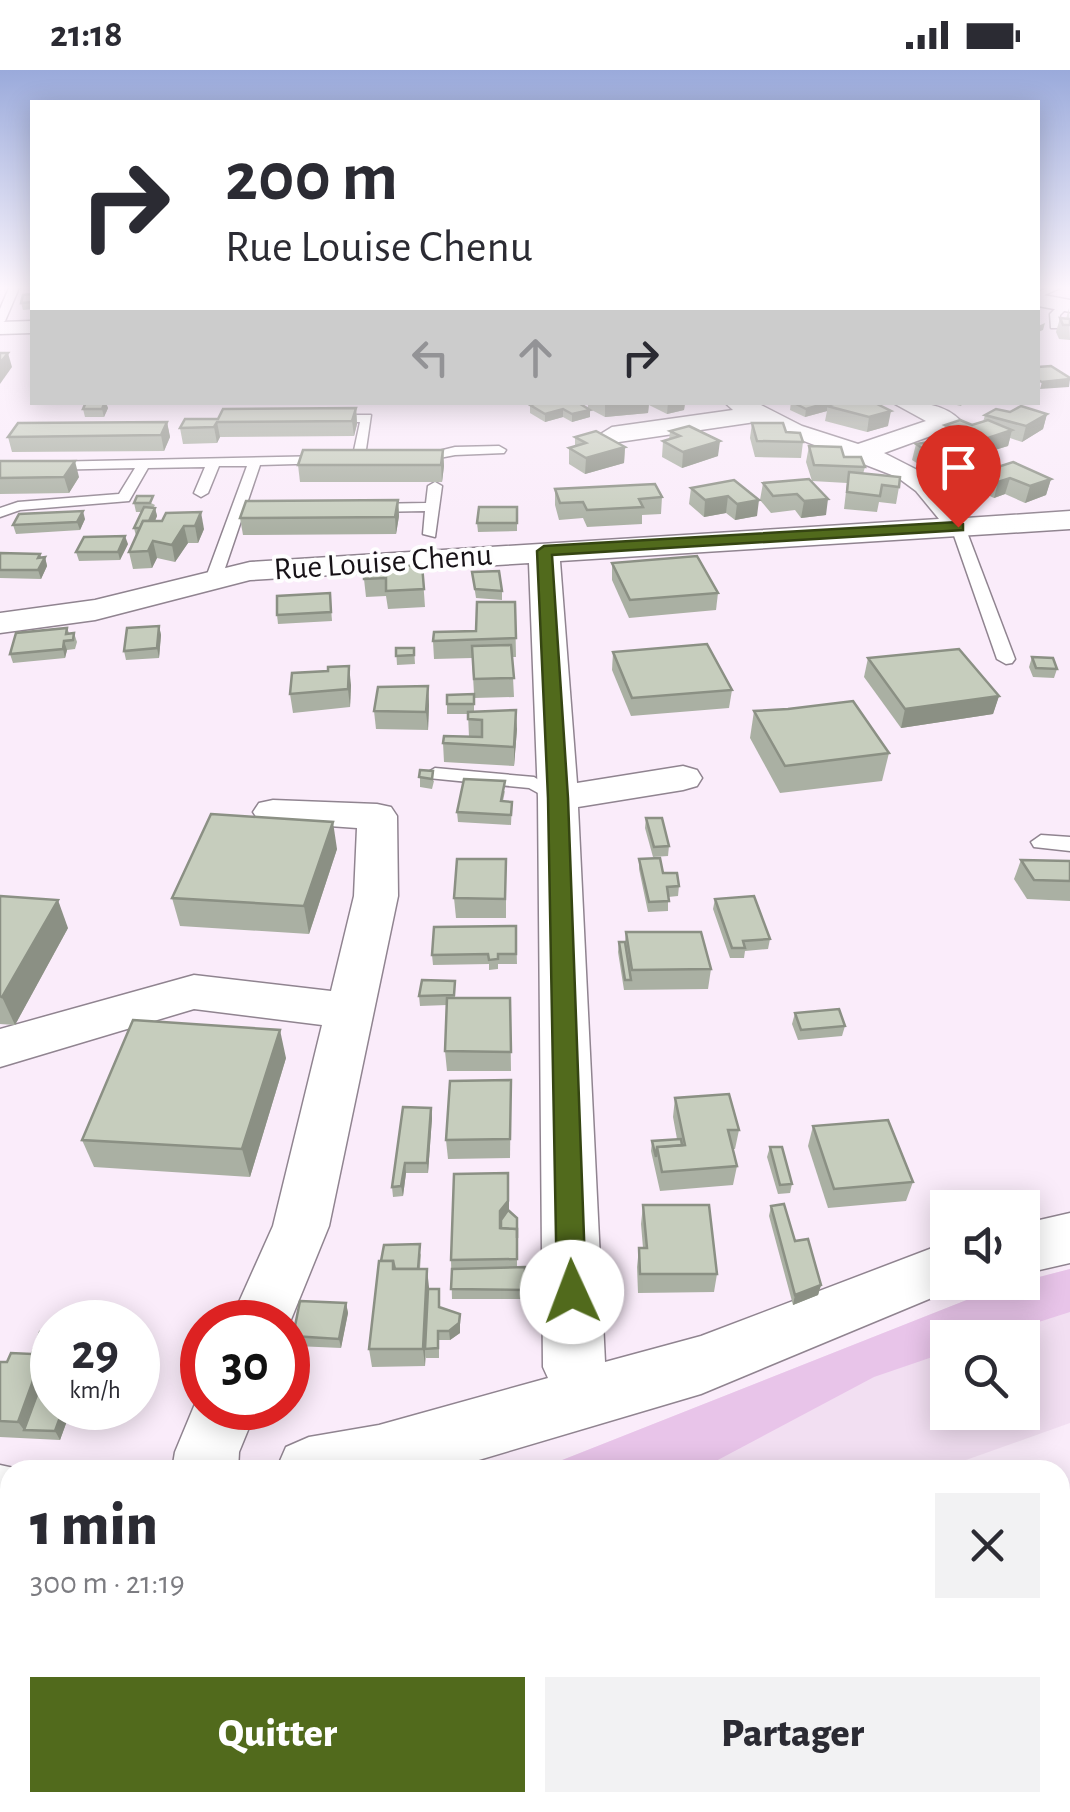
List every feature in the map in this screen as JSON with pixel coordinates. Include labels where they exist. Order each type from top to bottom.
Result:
[{"type":"street","points":[[861,452],[949,421],[910,405]]},
{"type":"street","points":[[612,435],[748,408],[795,432],[886,459],[929,486],[958,527]]},
{"type":"street","name":"Rue Louise Chenu","points":[[0,623],[95,610],[250,571],[1070,520]]},
{"type":"street","points":[[544,551],[558,798],[574,1368],[588,1396]]},
{"type":"street","points":[[558,798],[683,778]]},
{"type":"street","points":[[269,1300],[300,1226],[376,896],[377,816],[273,812]]},
{"type":"street","points":[[0,1048],[194,992],[347,1011]]},
{"type":"street","points":[[1040,1245],[1070,1238]]},
{"type":"street","points":[[363,1460],[701,1364],[930,1273]]},
{"type":"street","points":[[206,1460],[216,1430]]},
{"type":"lane","points":[[316,418],[367,418],[359,460]]},
{"type":"lane","points":[[391,459],[499,450]]},
{"type":"lane","points":[[0,467],[375,460]]},
{"type":"lane","points":[[201,493],[214,462]]},
{"type":"lane","points":[[213,580],[255,462]]},
{"type":"lane","points":[[0,512],[18,506],[124,498],[144,464]]},
{"type":"lane","points":[[430,534],[435,486]]},
{"type":"lane","points":[[355,508],[433,506]]},
{"type":"lane","points":[[238,510],[258,509]]},
{"type":"lane","points":[[958,527],[1006,659]]},
{"type":"lane","points":[[435,774],[534,783],[558,798]]},
{"type":"lane","points":[[1041,842],[1070,844]]},
{"type":"shaded area","points":[[1070,1269],[1070,1423],[966,1460],[562,1460],[967,1300],[1040,1300],[1040,1277]]},
{"type":"shaded area","points":[[1070,1269],[1070,1312],[1040,1322],[930,1320],[930,1358],[874,1377],[718,1460],[562,1460],[967,1300],[1040,1300],[1040,1277]]},
{"type":"building","points":[[1040,369],[1056,369],[1070,378],[1070,379],[1042,382]]},
{"type":"building","points":[[85,405],[104,405],[102,409],[83,409]]},
{"type":"building","points":[[530,405],[582,405],[590,410],[572,414],[563,409],[545,414]]},
{"type":"building","points":[[879,405],[891,411],[869,417],[827,406]]},
{"type":"building","points":[[1021,406],[1047,414],[1026,426],[985,415],[996,409],[1010,412]]},
{"type":"building","points":[[356,408],[352,421],[217,422],[214,427],[180,428],[185,419],[218,419],[223,409]]},
{"type":"building","points":[[960,420],[972,425],[988,420],[1012,430],[982,440],[945,425]]},
{"type":"building","points":[[167,422],[161,435],[8,437],[18,423]]},
{"type":"building","points":[[752,423],[783,423],[786,432],[800,433],[803,442],[757,441]]},
{"type":"building","points":[[689,426],[720,441],[683,452],[663,441],[680,436],[670,431]]},
{"type":"building","points":[[596,431],[625,447],[586,458],[569,448],[586,443],[575,437]]},
{"type":"building","points":[[955,438],[974,449],[955,452],[964,459],[944,462],[916,444]]},
{"type":"building","points":[[809,446],[841,447],[844,457],[861,457],[865,467],[814,465]]},
{"type":"building","points":[[303,450],[443,450],[441,465],[298,465]]},
{"type":"building","points":[[0,461],[75,461],[64,477],[0,478]]},
{"type":"building","points":[[1013,462],[1051,479],[1030,486],[1010,478],[998,482],[979,473]]},
{"type":"building","points":[[849,472],[900,477],[899,487],[882,485],[880,496],[847,492]]},
{"type":"building","points":[[809,479],[828,499],[804,501],[797,494],[773,496],[763,483]]},
{"type":"building","points":[[734,480],[759,500],[737,504],[728,496],[705,500],[691,488]]},
{"type":"building","points":[[655,484],[662,497],[639,499],[643,507],[587,510],[583,502],[560,503],[555,489]]},
{"type":"building","points":[[137,496],[153,496],[150,503],[134,503]]},
{"type":"building","points":[[398,500],[395,517],[240,518],[246,501]]},
{"type":"building","points":[[144,507],[155,508],[149,521],[134,528]]},
{"type":"building","points":[[479,507],[517,507],[517,523],[477,523]]},
{"type":"building","points":[[83,511],[77,522],[13,525],[19,514]]},
{"type":"building","points":[[201,512],[195,526],[184,526],[172,545],[153,541],[148,551],[129,552],[143,521],[162,521],[166,513]]},
{"type":"building","points":[[125,536],[118,552],[76,552],[84,537]]},
{"type":"building","points":[[0,553],[45,557],[38,570],[0,570]]},
{"type":"building","points":[[697,556],[718,593],[630,600],[612,563]]},
{"type":"building","points":[[364,562],[379,562],[379,567],[422,565],[424,589],[386,591],[386,578],[364,579]]},
{"type":"building","points":[[499,571],[502,591],[475,589],[472,572]]},
{"type":"building","points":[[330,593],[331,612],[277,615],[277,596]]},
{"type":"building","points":[[477,602],[515,602],[516,638],[433,641],[434,632],[476,631]]},
{"type":"building","points":[[159,626],[157,648],[124,651],[127,628]]},
{"type":"building","points":[[67,628],[66,634],[74,633],[73,640],[64,641],[63,649],[10,654],[16,633]]},
{"type":"building","points":[[707,644],[732,690],[632,698],[613,652]]},
{"type":"building","points":[[511,645],[514,678],[474,679],[472,646]]},
{"type":"building","points":[[396,648],[414,648],[414,655],[396,656]]},
{"type":"building","points":[[959,649],[999,696],[905,709],[868,658]]},
{"type":"building","points":[[1032,657],[1053,658],[1057,669],[1036,668]]},
{"type":"building","points":[[349,666],[348,689],[290,694],[292,673]]},
{"type":"building","points":[[428,686],[426,712],[374,711],[378,687]]},
{"type":"building","points":[[474,694],[474,704],[447,704],[447,695]]},
{"type":"building","points":[[853,701],[889,753],[785,766],[754,711],[788,709]]},
{"type":"building","points":[[516,710],[514,747],[443,743],[444,736],[482,737],[482,720],[468,719],[468,712]]},
{"type":"building","points":[[420,770],[433,771],[432,779],[419,777]]},
{"type":"building","points":[[464,779],[505,781],[501,801],[512,802],[511,815],[457,812]]},
{"type":"building","points":[[211,814],[333,822],[304,906],[172,898]]},
{"type":"building","points":[[646,818],[662,818],[669,846],[654,847]]},
{"type":"building","points":[[660,858],[663,873],[677,873],[679,886],[667,887],[669,901],[649,902],[639,859]]},
{"type":"building","points":[[457,859],[506,859],[505,899],[454,898]]},
{"type":"building","points":[[1021,860],[1070,861],[1070,881],[1034,880]]},
{"type":"building","points":[[0,896],[58,900],[2,997],[0,996]]},
{"type":"building","points":[[754,896],[770,939],[743,941],[745,948],[732,948],[715,899]]},
{"type":"building","points":[[516,926],[516,954],[498,954],[498,959],[489,960],[488,954],[432,955],[434,927]]},
{"type":"building","points":[[626,932],[701,932],[711,969],[632,970]]},
{"type":"building","points":[[619,942],[625,942],[631,980],[625,980]]},
{"type":"building","points":[[422,980],[455,981],[454,995],[419,996]]},
{"type":"building","points":[[447,998],[510,998],[511,1052],[445,1051]]},
{"type":"building","points":[[839,1009],[845,1026],[801,1030],[795,1013]]},
{"type":"building","points":[[133,1020],[280,1030],[242,1149],[82,1140]]},
{"type":"building","points":[[511,1080],[510,1139],[446,1140],[450,1081]]},
{"type":"building","points":[[729,1094],[739,1130],[728,1130],[737,1166],[662,1172],[657,1147],[685,1145],[675,1098]]},
{"type":"building","points":[[403,1107],[431,1108],[427,1163],[405,1163],[401,1186],[392,1187]]},
{"type":"building","points":[[888,1120],[913,1182],[834,1189],[813,1126]]},
{"type":"building","points":[[681,1139],[682,1145],[657,1147],[656,1157],[652,1141]]},
{"type":"building","points":[[770,1147],[782,1147],[792,1184],[780,1185]]},
{"type":"building","points":[[508,1173],[508,1201],[500,1211],[500,1228],[517,1229],[517,1259],[451,1260],[454,1174]]},
{"type":"building","points":[[784,1204],[795,1241],[808,1239],[821,1285],[795,1295],[771,1206]]},
{"type":"building","points":[[643,1205],[709,1205],[717,1274],[640,1274],[639,1248],[647,1248]]},
{"type":"building","points":[[508,1210],[517,1218],[517,1229],[501,1228]]},
{"type":"building","points":[[420,1244],[418,1269],[395,1269],[393,1261],[381,1261],[384,1245]]},
{"type":"building","points":[[379,1261],[393,1261],[393,1269],[427,1269],[423,1349],[369,1349]]},
{"type":"building","points":[[525,1267],[525,1290],[451,1289],[452,1269]]},
{"type":"building","points":[[428,1289],[439,1289],[439,1307],[460,1314],[459,1323],[449,1331],[438,1331],[438,1348],[425,1349]]},
{"type":"building","points":[[310,1301],[346,1303],[339,1339],[310,1337]]},
{"type":"building","points":[[11,1353],[30,1354],[30,1389],[18,1422],[0,1421],[0,1362],[7,1362]]},
{"type":"building","points":[[30,1414],[30,1430],[55,1430],[55,1431],[24,1430]]},
{"type":"route","points":[[572,1292],[558,798],[544,551],[958,527]]}]
